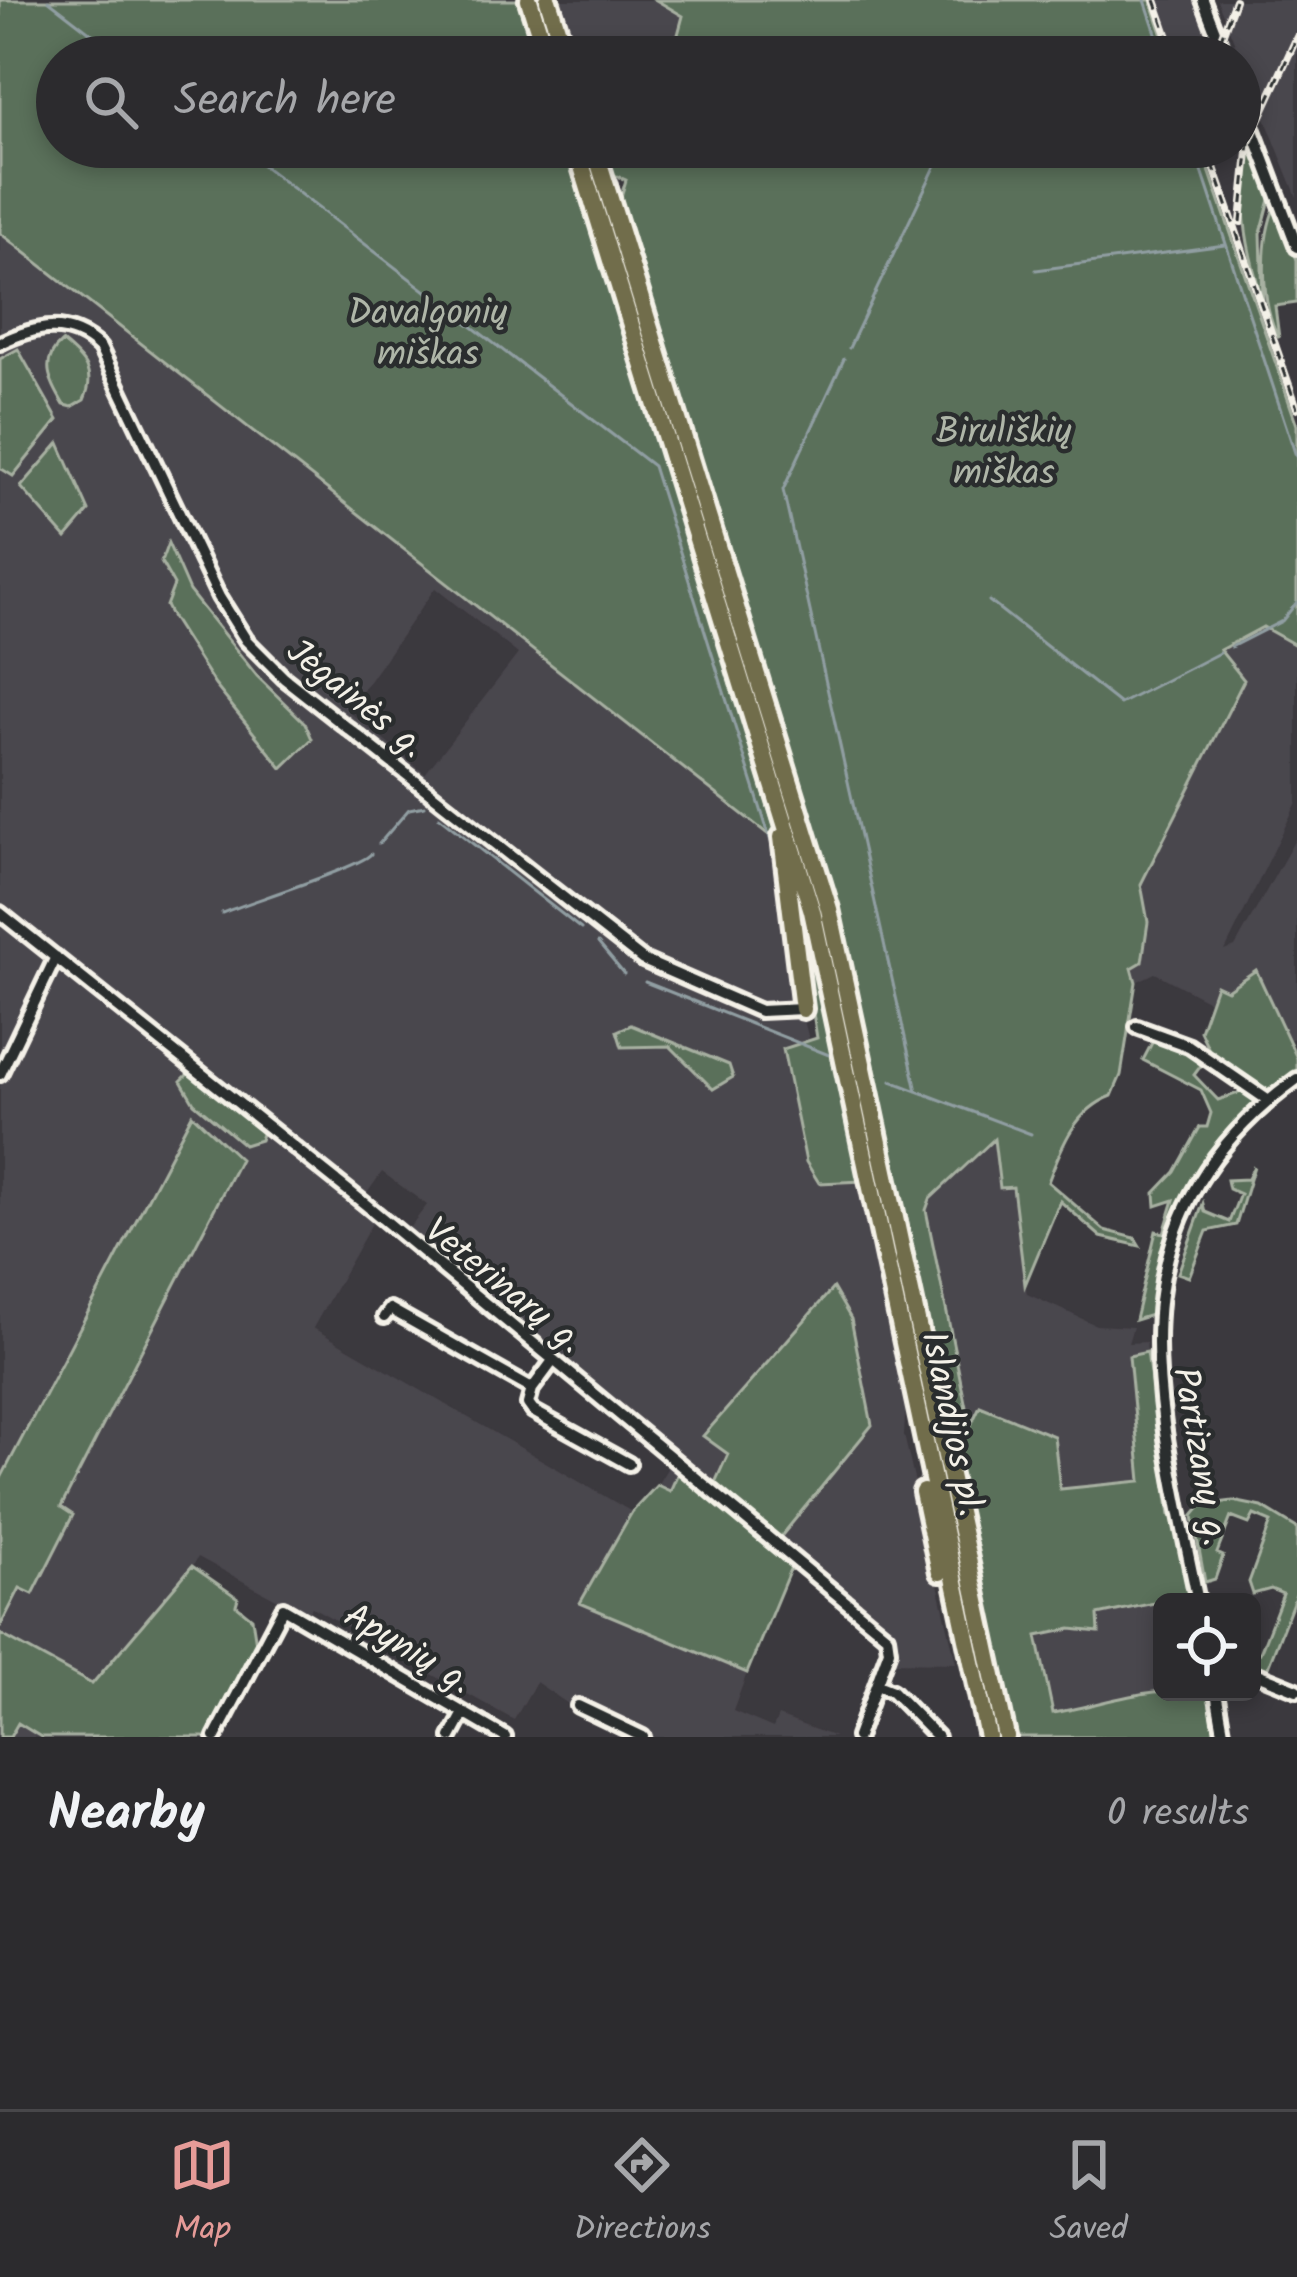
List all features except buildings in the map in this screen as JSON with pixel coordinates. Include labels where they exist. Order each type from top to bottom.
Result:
[{"type":"highway","points":[[529,0],[540,36]]},
{"type":"highway","points":[[548,0],[559,36]]},
{"type":"highway","points":[[583,168],[777,795],[803,1009]]},
{"type":"highway","name":"Islandijos pl.","points":[[600,168],[829,909],[1006,1737]]},
{"type":"highway","name":"Islandijos pl.","points":[[777,795],[812,911],[859,1122],[978,1735]]},
{"type":"street","points":[[1204,0],[1217,36]]},
{"type":"street","points":[[1261,152],[1297,247]]},
{"type":"street","name":"Jėgainės g.","points":[[0,343],[48,326],[74,330],[100,348],[219,597],[246,640],[284,678],[643,960],[760,1011],[803,1009]]},
{"type":"street","name":"Veterinarų g.","points":[[0,913],[886,1636],[890,1650],[856,1737]]},
{"type":"street","points":[[0,1073],[56,957]]},
{"type":"street","points":[[1137,1027],[1190,1046],[1269,1101]]},
{"type":"street","name":"Partizanų g.","points":[[1196,1593],[1155,1378],[1156,1316],[1168,1260],[1192,1197],[1228,1145],[1297,1079]]},
{"type":"street","points":[[384,1318],[390,1309],[532,1389]]},
{"type":"street","points":[[553,1362],[532,1389],[528,1404],[533,1411],[629,1464]]},
{"type":"street","name":"Apynių g.","points":[[215,1737],[283,1608],[505,1737]]},
{"type":"street","points":[[1261,1676],[1297,1690]]},
{"type":"street","points":[[877,1685],[892,1690],[937,1737]]},
{"type":"street","points":[[1218,1701],[1225,1737]]},
{"type":"street","points":[[578,1706],[643,1737]]},
{"type":"street","points":[[451,1737],[464,1715]]},
{"type":"shaded area","points":[[556,0],[656,0],[683,16],[678,36],[567,36]]},
{"type":"shaded area","points":[[1151,0],[1199,0],[1213,36],[1163,36]]},
{"type":"shaded area","points":[[1217,0],[1297,0],[1297,197],[1261,108],[1261,36],[1232,36]]},
{"type":"shaded area","points":[[0,233],[779,843],[794,983],[810,1043],[783,1050],[806,1162],[820,1183],[863,1181],[906,1399],[904,1435],[956,1663],[888,1662],[893,1646],[889,1630],[798,1555],[793,1562],[679,1472],[669,1492],[657,1485],[670,1464],[399,1241],[427,1205],[382,1172],[365,1196],[380,1209],[313,1328],[632,1512],[581,1604],[747,1673],[733,1711],[773,1728],[778,1716],[835,1737],[616,1737],[621,1729],[577,1710],[536,1682],[514,1720],[312,1607],[306,1615],[198,1557],[184,1582],[46,1737],[0,1737],[0,468],[6,474],[18,349],[0,359]],"holes":[[[173,550],[189,591],[257,676],[305,723],[215,685],[166,606],[174,585],[166,573]],[[435,588],[518,654],[425,774],[348,711]],[[872,1425],[728,1454],[704,1437]]]},
{"type":"shaded area","points":[[1263,627],[1297,646],[1297,802],[1225,951],[1235,947],[1297,836],[1297,1037],[1289,1040],[1255,971],[1227,990],[1216,985],[1209,1001],[1155,973],[1136,982],[1132,968],[1142,961],[1148,923],[1141,884],[1244,681],[1219,650]]},
{"type":"shaded area","points":[[994,1138],[1013,1186],[1027,1294],[1096,1325],[1133,1327],[1128,1343],[1146,1342],[1147,1352],[1129,1356],[1141,1482],[1060,1490],[981,1406],[971,1430],[926,1210],[930,1199]]},
{"type":"shaded area","points":[[1153,1604],[1153,1694],[1053,1714],[1034,1623],[1099,1631],[1097,1616]]},
{"type":"green space","name":"Davalgonių miškas","points":[[0,0],[522,0],[533,36],[36,36],[36,168],[574,168],[779,843],[0,233]]},
{"type":"green space","points":[[656,0],[1151,0],[1163,36],[678,36],[683,16]]},
{"type":"green space","points":[[1261,162],[1272,192],[1261,233],[1263,301],[1251,260],[1246,168],[1261,168]]},
{"type":"green space","name":"Biruliškių miškas","points":[[610,168],[1208,168],[1297,425],[1297,646],[1263,627],[1220,650],[1244,680],[1141,884],[1148,922],[1142,962],[1132,968],[1136,982],[1121,1075],[1112,1096],[1088,1110],[1071,1130],[1048,1182],[1104,1230],[1135,1238],[1140,1246],[1101,1237],[1060,1201],[1025,1285],[1013,1187],[1000,1188],[994,1139],[930,1199],[926,1210],[970,1427],[980,1406],[1054,1436],[1060,1489],[1141,1481],[1129,1356],[1147,1352],[1170,1516],[1172,1508],[1188,1593],[1153,1593],[1153,1603],[1098,1615],[1099,1632],[1071,1629],[1037,1636],[1053,1713],[1153,1692],[1153,1701],[1210,1701],[1217,1737],[1017,1737],[840,918],[619,203],[626,180]]},
{"type":"green space","points":[[1276,204],[1297,260],[1297,303],[1275,306],[1279,338],[1268,308],[1264,271]]},
{"type":"green space","points":[[62,342],[82,360],[88,374],[84,400],[72,407],[64,405],[49,372],[51,357]]},
{"type":"green space","points":[[18,349],[58,420],[13,476],[0,468],[0,359]]},
{"type":"green space","points":[[59,443],[89,511],[66,538],[21,487]]},
{"type":"green space","points":[[168,543],[189,591],[257,676],[305,723],[312,739],[282,768],[215,685],[171,616],[166,606],[174,585],[161,562]]},
{"type":"green space","points":[[788,857],[811,937],[863,1181],[819,1183],[806,1162],[783,1049],[817,1038]]},
{"type":"green space","points":[[1256,970],[1297,1058],[1297,1071],[1268,1092],[1212,1056],[1200,1031],[1216,985],[1227,990]]},
{"type":"green space","points":[[631,1025],[729,1065],[733,1077],[713,1089],[670,1046],[622,1047],[617,1031]]},
{"type":"green space","points":[[1155,1037],[1206,1059],[1194,1075],[1218,1100],[1250,1089],[1259,1100],[1218,1148],[1187,1199],[1165,1254],[1151,1315],[1135,1320],[1156,1231],[1164,1233],[1174,1200],[1156,1206],[1155,1193],[1175,1172],[1200,1127],[1207,1127],[1211,1113],[1201,1090],[1143,1060]]},
{"type":"green space","points":[[189,1073],[263,1131],[260,1140],[244,1145],[194,1103],[181,1081]]},
{"type":"green space","points":[[192,1114],[240,1159],[61,1507],[73,1515],[33,1594],[20,1588],[0,1627],[0,1480]]},
{"type":"green space","points":[[1254,1166],[1236,1225],[1207,1231],[1189,1277],[1178,1273],[1203,1204],[1205,1212],[1229,1222],[1240,1194],[1229,1189],[1227,1180],[1248,1179]]},
{"type":"green space","points":[[833,1288],[851,1319],[872,1425],[779,1539],[714,1485],[728,1454],[703,1436]]},
{"type":"green space","points":[[679,1471],[793,1562],[747,1673],[580,1603],[632,1512],[657,1485],[670,1491]]},
{"type":"green space","points":[[1233,1501],[1262,1507],[1297,1528],[1297,1592],[1267,1669],[1261,1668],[1261,1650],[1283,1594],[1271,1589],[1253,1593],[1249,1582],[1271,1522],[1254,1515],[1249,1524],[1231,1517],[1217,1553],[1223,1556],[1215,1579],[1205,1582],[1193,1516],[1202,1505]]},
{"type":"green space","points":[[192,1566],[238,1598],[236,1605],[252,1618],[257,1650],[209,1737],[41,1737],[18,1723],[10,1737],[0,1737],[0,1634],[92,1684]]},
{"type":"waterway","points":[[48,0],[95,36]]},
{"type":"waterway","points":[[1145,0],[1157,36]]},
{"type":"waterway","points":[[266,168],[653,466],[773,848]]},
{"type":"waterway","points":[[849,348],[934,168]]},
{"type":"waterway","points":[[1201,168],[1297,459]]},
{"type":"waterway","points":[[1036,270],[1225,245]]},
{"type":"waterway","points":[[844,359],[783,490],[917,1091]]},
{"type":"waterway","points":[[989,601],[1120,704],[1219,653]]},
{"type":"waterway","points":[[1231,647],[1282,621],[1297,602]]},
{"type":"waterway","points":[[379,844],[409,809],[425,806]]},
{"type":"waterway","points":[[439,817],[581,929]]},
{"type":"waterway","points":[[222,913],[371,854]]},
{"type":"waterway","points":[[598,943],[624,974]]},
{"type":"waterway","points":[[645,982],[829,1055]]},
{"type":"waterway","points":[[891,1081],[1031,1134]]},
{"type":"railway","points":[[1155,0],[1168,36]]},
{"type":"railway","points":[[1222,36],[1235,0]]},
{"type":"railway","points":[[1261,116],[1297,37]]},
{"type":"railway","points":[[1214,168],[1297,408]]},
{"type":"railway","points":[[1241,222],[1246,168]]}]
